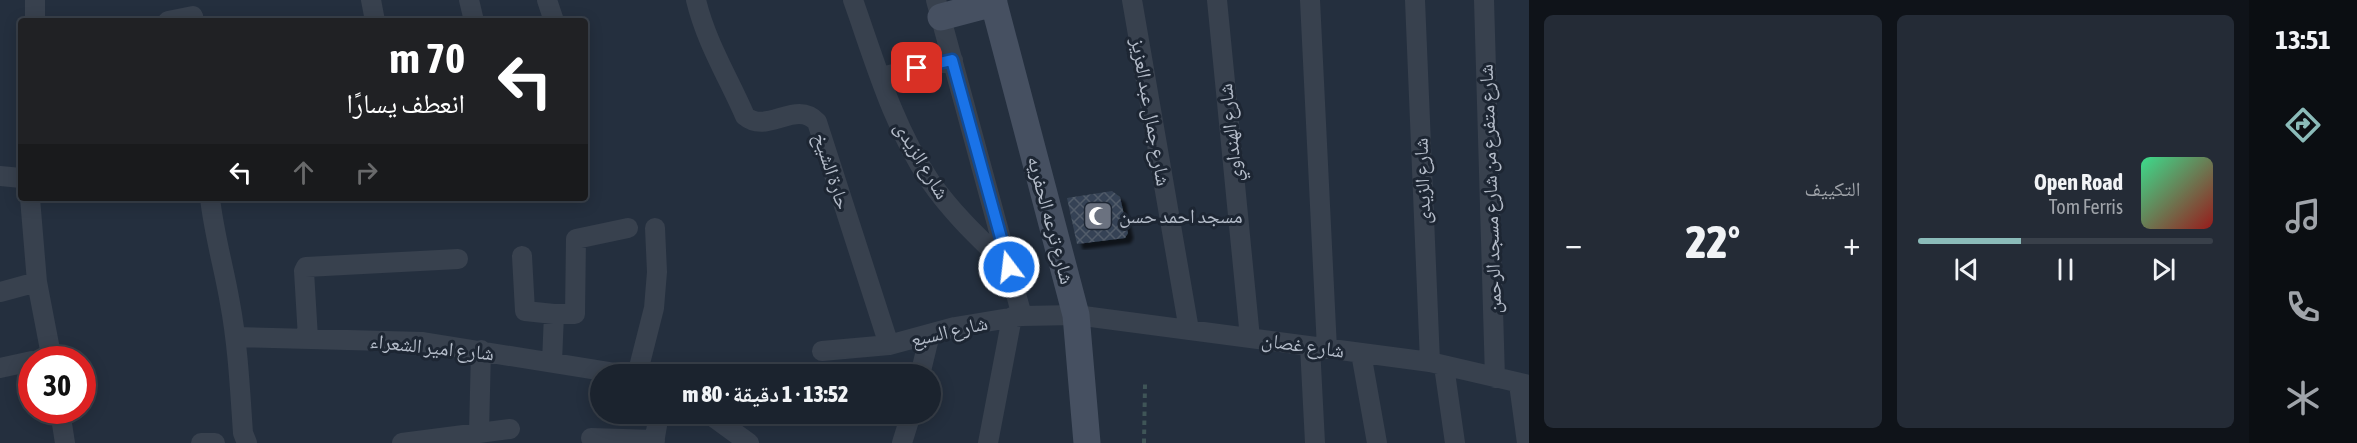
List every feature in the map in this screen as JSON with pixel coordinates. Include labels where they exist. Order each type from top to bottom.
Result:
[{"type":"street","points":[[35,0],[35,18]]},
{"type":"street","points":[[371,0],[374,18]]},
{"type":"street","points":[[469,0],[473,18]]},
{"type":"street","points":[[547,0],[553,18]]},
{"type":"street","name":"حارة الشيخ","points":[[696,0],[712,51],[745,116],[751,121],[759,122],[803,112],[817,122],[889,345]]},
{"type":"street","name":"شارع الزيدى","points":[[853,0],[894,114],[910,149],[931,182],[955,213],[1009,267]]},
{"type":"street","name":"شارع جمال عبد العزيز","points":[[1132,0],[1189,330]]},
{"type":"street","name":"شارع الهنداوي","points":[[1217,0],[1250,338]]},
{"type":"street","points":[[1310,0],[1319,347],[1315,443]]},
{"type":"street","name":"شارع الزيدى","points":[[1415,0],[1437,364],[1455,443]]},
{"type":"street","name":"شارع متفرع من شارع مسجد الرحمن","points":[[1484,0],[1495,378]]},
{"type":"street","points":[[988,443],[1017,316],[1009,267],[939,8],[993,1]]},
{"type":"street","name":"شارع ترعه الحفريه","points":[[993,1],[1076,315],[1087,443]]},
{"type":"street","points":[[176,18],[192,12]]},
{"type":"street","points":[[881,77],[952,60]]},
{"type":"street","points":[[0,176],[18,178]]},
{"type":"street","points":[[30,201],[41,346]]},
{"type":"street","points":[[210,201],[212,223],[236,337],[243,433],[247,443]]},
{"type":"street","points":[[522,256],[525,311],[553,312],[555,315],[575,314],[576,239],[628,228]]},
{"type":"street","points":[[640,364],[654,308],[657,272],[655,228]]},
{"type":"street","points":[[308,339],[304,271],[306,267],[458,259]]},
{"type":"street","points":[[0,292],[37,282]]},
{"type":"street","points":[[552,362],[555,315]]},
{"type":"street","name":"شارع السبع","points":[[822,351],[889,345],[1017,316],[1076,315]]},
{"type":"street","name":"شارع غصان","points":[[1076,315],[1437,364],[1524,384]]},
{"type":"street","points":[[923,364],[930,334]]},
{"type":"street","name":"شارع امير الشعراء","points":[[236,337],[423,342],[590,368]]},
{"type":"street","points":[[480,433],[481,350]]},
{"type":"street","points":[[1360,353],[1377,443]]},
{"type":"street","points":[[0,368],[18,364]]},
{"type":"street","points":[[1524,384],[1527,443]]},
{"type":"street","points":[[62,424],[65,443]]},
{"type":"street","points":[[591,438],[655,442],[658,424]]},
{"type":"street","points":[[723,424],[749,443]]},
{"type":"street","points":[[902,443],[907,424]]},
{"type":"street","points":[[402,443],[510,429]]},
{"type":"street","points":[[201,443],[215,443]]},
{"type":"path","points":[[1144,443],[1145,384]]},
{"type":"building","name":"مسجد احمد حسن","points":[[1112,191],[1120,197],[1128,233],[1125,238],[1077,244],[1067,198]]},
{"type":"place","name":"مسجد احمد حسن","points":[[1098,216]]},
{"type":"route","points":[[917,68],[952,60],[1009,267]]}]
